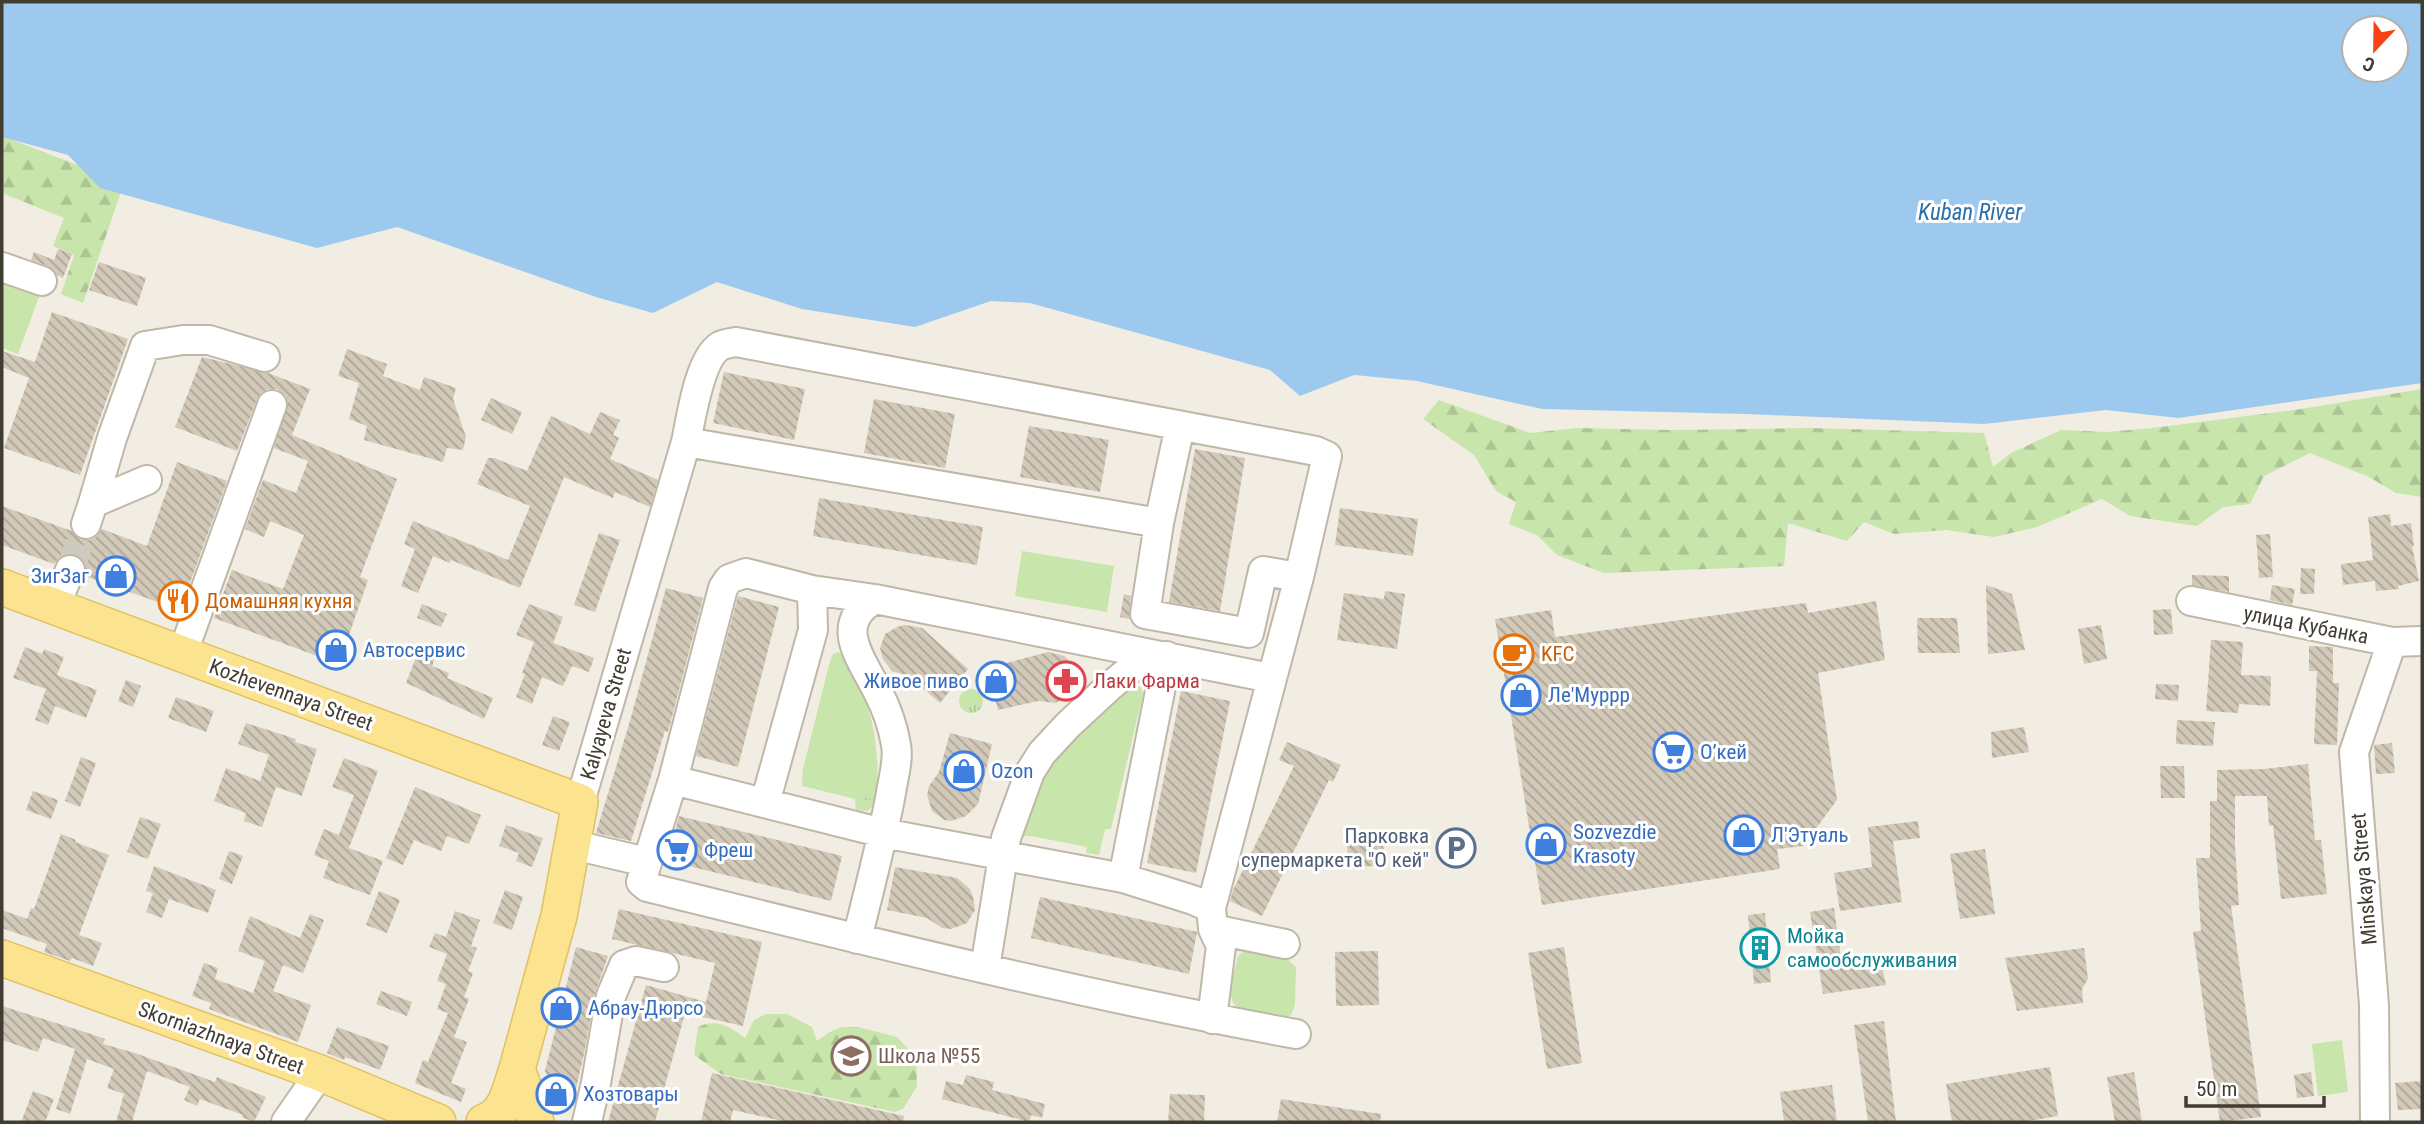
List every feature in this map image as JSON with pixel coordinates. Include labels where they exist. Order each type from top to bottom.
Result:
[{"type":"main road","name":"Kozhevennaya Street","points":[[2,587],[580,802]]},
{"type":"main road","name":"Kalyayeva Street","points":[[484,1122],[495,1118],[505,1104],[517,1069],[559,916],[580,802]]},
{"type":"main road","name":"Skorniazhnaya Street","points":[[2,958],[320,1073],[441,1121]]},
{"type":"main road","points":[[517,1069],[536,1122]]},
{"type":"street","points":[[2,267],[42,281]]},
{"type":"street","points":[[147,480],[119,490],[90,513],[112,438],[145,346],[183,340],[209,340],[265,356]]},
{"type":"street","name":"Kalyayeva Street","points":[[580,802],[686,442],[696,395],[707,362],[719,347],[736,342],[1180,426]]},
{"type":"street","points":[[182,655],[272,405]]},
{"type":"street","points":[[1212,1018],[1221,946],[1212,919],[1271,678],[1299,578],[1327,456],[1306,449],[1180,426],[1159,523],[1144,614],[1249,633],[1263,571],[1299,578]]},
{"type":"street","points":[[686,442],[1159,523]]},
{"type":"street","points":[[55,607],[69,570]]},
{"type":"street","points":[[1271,678],[875,599],[812,590],[746,573],[729,579],[723,587],[673,780],[641,882],[647,887],[857,939],[1212,1018],[1296,1034]]},
{"type":"street","points":[[765,803],[813,630],[812,590]]},
{"type":"street","points":[[857,939],[883,833],[897,748],[887,710],[853,645],[852,630],[863,606],[875,599]]},
{"type":"street","name":"улица Кубанка","points":[[2191,601],[2392,642],[2422,641]]},
{"type":"street","points":[[1096,642],[1107,654],[1114,672],[1109,687]]},
{"type":"street","name":"Minskaya Street","points":[[2375,1122],[2374,1005],[2354,752],[2392,642]]},
{"type":"street","points":[[985,968],[1009,824],[1030,772],[1042,753],[1068,725],[1109,687],[1132,668],[1167,656]]},
{"type":"street","points":[[1123,878],[1167,656]]},
{"type":"street","points":[[673,780],[883,833],[1123,878],[1193,900],[1212,919],[1285,944]]},
{"type":"street","points":[[574,845],[646,862]]},
{"type":"street","points":[[587,1122],[611,996],[624,965],[636,961],[664,967]]},
{"type":"street","points":[[286,1122],[320,1073]]},
{"type":"green space","points":[[2,136],[124,183],[83,303],[61,294],[74,255],[53,246],[64,218],[2,193]]},
{"type":"green space","points":[[2,274],[42,289],[18,354],[2,348]]},
{"type":"green space","points":[[2422,389],[2422,497],[2396,493],[2369,477],[2310,453],[2264,476],[2250,504],[2223,507],[2197,526],[2130,516],[2102,499],[2037,527],[1994,537],[1946,530],[1894,534],[1864,522],[1847,541],[1788,523],[1784,566],[1604,573],[1557,555],[1537,535],[1509,524],[1516,502],[1496,491],[1474,455],[1423,419],[1439,400],[1530,433],[1577,428],[1813,428],[1984,433],[1993,467],[2011,453],[2061,430],[2106,432],[2153,428],[2301,409]]},
{"type":"green space","points":[[1022,551],[1114,566],[1107,612],[1015,596]]},
{"type":"green space","points":[[838,652],[845,656],[851,666],[872,723],[877,752],[877,800],[802,782],[829,665],[832,655]]},
{"type":"green space","points":[[1130,685],[1141,687],[1143,694],[1111,829],[1105,829],[1099,855],[1086,853],[1087,847],[1031,836],[1012,836],[1042,766]]},
{"type":"green space","points":[[971,689],[979,693],[983,701],[979,709],[971,713],[963,709],[959,701],[963,693]]},
{"type":"green space","points":[[802,782],[877,800],[868,811],[856,810],[855,799],[802,786]]},
{"type":"green space","points":[[1251,950],[1285,957],[1296,967],[1295,1005],[1291,1015],[1279,1018],[1259,1015],[1246,1012],[1233,1002],[1231,987],[1238,956]]},
{"type":"green space","points":[[766,1014],[787,1014],[812,1027],[817,1041],[841,1027],[858,1027],[897,1037],[916,1057],[917,1086],[903,1109],[895,1112],[721,1074],[694,1055],[698,1027],[717,1023],[745,1038],[754,1020]]},
{"type":"green space","points":[[2342,1040],[2348,1092],[2318,1096],[2312,1044]]},
{"type":"water","name":"Kuban River","points":[[2,2],[2422,2],[2422,383],[2178,418],[2106,410],[1984,424],[1542,409],[1417,381],[1354,375],[1300,396],[1270,370],[1030,303],[991,301],[915,327],[802,309],[717,282],[653,313],[596,297],[397,227],[317,248],[100,188],[68,155],[2,137]]},
{"type":"building","points":[[58,249],[72,254],[63,278],[48,266],[31,260],[34,252],[54,260]]},
{"type":"building","points":[[99,262],[146,278],[137,306],[89,290]]},
{"type":"building","points":[[52,312],[128,339],[80,475],[4,448],[29,378],[2,367],[2,351],[35,362]]},
{"type":"building","points":[[347,349],[387,364],[383,376],[420,390],[424,377],[456,388],[453,399],[466,437],[463,450],[447,448],[443,462],[364,440],[367,426],[349,419],[359,383],[338,376]]},
{"type":"building","points":[[202,357],[268,373],[310,389],[292,435],[397,479],[360,577],[368,580],[339,664],[214,618],[232,570],[283,589],[304,535],[270,521],[264,537],[245,529],[263,480],[296,493],[308,461],[274,448],[288,403],[285,395],[277,389],[268,389],[257,399],[237,451],[175,427]]},
{"type":"building","points":[[724,372],[805,389],[794,440],[713,423]]},
{"type":"building","points":[[491,398],[522,412],[512,434],[481,420]]},
{"type":"building","points":[[874,399],[955,414],[945,468],[864,453]]},
{"type":"building","points":[[600,412],[620,420],[613,435],[619,438],[610,459],[658,480],[650,507],[615,492],[613,498],[564,477],[520,588],[451,560],[450,563],[433,556],[418,593],[401,586],[415,549],[404,544],[413,521],[508,560],[530,506],[477,484],[488,458],[527,471],[551,416],[590,434]]},
{"type":"building","points":[[1029,426],[1109,440],[1100,492],[1020,477]]},
{"type":"building","points":[[1195,449],[1245,458],[1220,611],[1169,602]]},
{"type":"building","points":[[177,462],[227,481],[180,610],[85,576],[83,560],[76,554],[60,557],[54,564],[2,545],[2,506],[72,531],[81,540],[96,537],[102,529],[147,546]]},
{"type":"building","points":[[819,498],[983,527],[977,565],[813,536]]},
{"type":"building","points":[[1340,508],[1418,519],[1413,556],[1335,545]]},
{"type":"building","points":[[2390,514],[2391,526],[2411,523],[2412,546],[2419,581],[2398,586],[2399,589],[2376,591],[2375,581],[2343,585],[2341,564],[2373,560],[2368,517]]},
{"type":"building","points":[[599,533],[620,540],[595,612],[574,605]]},
{"type":"building","points":[[2270,534],[2273,577],[2259,578],[2256,535]]},
{"type":"building","points":[[2301,568],[2315,569],[2314,594],[2300,594]]},
{"type":"building","points":[[2192,575],[2229,576],[2229,592],[2192,585]]},
{"type":"building","points":[[1986,585],[2012,594],[2025,650],[1988,654]]},
{"type":"building","points":[[2272,585],[2295,589],[2292,605],[2270,600]]},
{"type":"building","points":[[666,588],[703,598],[668,732],[665,731],[631,841],[596,833]]},
{"type":"building","points":[[1385,591],[1405,594],[1397,649],[1337,640],[1344,593],[1384,599]]},
{"type":"building","points":[[1124,594],[1131,596],[1129,619],[1120,617]]},
{"type":"building","points":[[738,596],[779,607],[738,767],[696,756]]},
{"type":"building","name":"О’кей","points":[[1876,601],[1885,660],[1818,673],[1837,800],[1803,846],[1777,849],[1780,869],[1542,905],[1495,619],[1551,610],[1555,637],[1806,603],[1808,613]]},
{"type":"building","points":[[422,604],[447,614],[441,627],[417,618]]},
{"type":"building","points":[[529,604],[563,617],[553,643],[594,658],[589,672],[572,666],[563,686],[542,677],[532,704],[516,697],[534,642],[516,635]]},
{"type":"building","points":[[2171,609],[2173,634],[2154,635],[2153,610]]},
{"type":"building","points":[[1917,618],[1957,618],[1960,653],[1918,653]]},
{"type":"building","points":[[905,625],[922,628],[968,669],[940,703],[909,676],[892,671],[883,659],[880,648],[885,634]]},
{"type":"building","points":[[2101,625],[2107,659],[2084,664],[2078,629]]},
{"type":"building","points":[[2211,640],[2243,642],[2241,675],[2271,676],[2270,706],[2239,704],[2238,713],[2206,711]]},
{"type":"building","points":[[2309,646],[2333,647],[2333,683],[2339,683],[2337,745],[2314,744],[2317,671],[2309,671]]},
{"type":"building","points":[[25,647],[42,654],[44,649],[64,657],[57,675],[97,690],[86,718],[55,706],[48,725],[35,720],[46,689],[13,678]]},
{"type":"building","points":[[418,652],[435,658],[432,666],[449,673],[447,678],[493,698],[484,719],[406,683]]},
{"type":"building","points":[[1048,652],[1064,656],[1075,667],[1078,679],[1072,693],[1056,703],[1038,701],[998,710],[988,668]]},
{"type":"building","points":[[126,680],[141,686],[133,707],[118,701]]},
{"type":"building","points":[[2156,684],[2179,685],[2178,701],[2155,699]]},
{"type":"building","points":[[1181,691],[1230,701],[1196,873],[1147,863]]},
{"type":"building","points":[[176,697],[214,711],[206,732],[168,718]]},
{"type":"building","points":[[553,716],[570,722],[559,751],[542,745]]},
{"type":"building","points":[[2177,720],[2215,722],[2213,746],[2176,744]]},
{"type":"building","points":[[246,723],[296,739],[295,742],[317,749],[302,796],[276,787],[262,827],[244,821],[246,813],[214,801],[226,768],[260,781],[269,755],[238,744]]},
{"type":"building","points":[[2024,727],[2029,752],[1992,758],[1991,732]]},
{"type":"building","points":[[950,733],[992,744],[978,804],[966,816],[951,821],[944,820],[932,811],[927,795],[929,786],[939,772]]},
{"type":"building","points":[[1287,742],[1341,765],[1333,782],[1329,780],[1262,916],[1230,901],[1294,766],[1279,760]]},
{"type":"building","points":[[2392,743],[2395,773],[2376,774],[2374,745]]},
{"type":"building","points":[[81,757],[96,763],[80,807],[65,801]]},
{"type":"building","points":[[344,758],[378,771],[349,848],[383,861],[370,895],[323,878],[329,861],[314,855],[324,829],[339,835],[354,795],[332,787]]},
{"type":"building","points":[[2308,764],[2315,840],[2321,840],[2327,894],[2281,899],[2267,796],[2235,796],[2239,905],[2231,906],[2261,1117],[2220,1122],[2193,932],[2201,931],[2196,858],[2210,858],[2210,801],[2217,801],[2217,770]]},
{"type":"building","points":[[2160,766],[2184,766],[2185,798],[2161,798]]},
{"type":"building","points":[[415,787],[481,815],[469,844],[447,836],[441,851],[414,840],[403,865],[386,858]]},
{"type":"building","points":[[33,791],[58,800],[51,819],[26,810]]},
{"type":"building","points":[[679,816],[842,856],[831,901],[668,861]]},
{"type":"building","points":[[140,817],[161,824],[148,859],[127,852]]},
{"type":"building","points":[[1918,821],[1920,838],[1893,841],[1902,902],[1840,911],[1834,873],[1872,867],[1868,827]]},
{"type":"building","points":[[506,825],[543,838],[532,867],[516,861],[519,853],[499,846]]},
{"type":"building","points":[[1382,830],[1385,865],[1349,868],[1346,832]]},
{"type":"building","points":[[61,834],[109,855],[79,935],[102,943],[93,966],[44,952],[47,944],[2,928],[2,910],[27,919],[31,908],[34,909]]},
{"type":"building","points":[[1985,849],[1995,914],[1960,919],[1950,854]]},
{"type":"building","points":[[229,851],[243,856],[232,884],[219,879]]},
{"type":"building","points":[[154,866],[216,890],[208,913],[169,899],[162,918],[146,912],[153,893],[146,891]]},
{"type":"building","points":[[895,867],[957,878],[970,889],[973,897],[975,910],[967,923],[951,929],[942,928],[927,918],[887,910]]},
{"type":"building","points":[[505,890],[523,897],[512,930],[493,923]]},
{"type":"building","points":[[379,891],[400,900],[387,933],[366,925]]},
{"type":"building","points":[[1040,897],[1197,932],[1189,974],[1031,938]]},
{"type":"building","points":[[1834,908],[1842,966],[1881,962],[1886,985],[1823,994],[1810,912]]},
{"type":"building","points":[[619,909],[762,942],[743,1026],[685,1013],[655,1122],[608,1122],[646,985],[706,1002],[715,963],[612,939]]},
{"type":"building","points":[[455,911],[480,920],[471,946],[477,948],[468,971],[473,973],[464,997],[469,999],[454,1037],[467,1042],[451,1083],[466,1089],[461,1102],[415,1083],[423,1060],[428,1062],[448,1013],[437,1009],[446,984],[437,981],[447,954],[429,947],[435,933],[446,937]]},
{"type":"building","name":"Мойка самообслуживания","points":[[1765,913],[1771,982],[1754,984],[1748,915]]},
{"type":"building","points":[[310,914],[324,920],[303,973],[283,965],[273,991],[311,1005],[298,1042],[209,1009],[211,1003],[192,996],[204,963],[218,968],[215,979],[253,993],[265,961],[238,951],[250,916],[300,938]]},
{"type":"building","points":[[576,947],[608,956],[595,993],[574,1097],[556,1094],[545,1071]]},
{"type":"building","points":[[1564,947],[1582,1063],[1547,1069],[1528,953]]},
{"type":"building","points":[[2084,948],[2088,979],[2082,989],[2083,1003],[2017,1011],[2005,958]]},
{"type":"building","points":[[1378,951],[1379,1005],[1336,1006],[1335,952]]},
{"type":"building","points":[[381,991],[412,1002],[407,1016],[376,1004]]},
{"type":"building","points":[[2,1006],[105,1039],[103,1044],[215,1082],[217,1077],[266,1097],[254,1122],[242,1117],[243,1115],[200,1099],[197,1106],[184,1100],[190,1087],[147,1071],[132,1122],[116,1122],[124,1094],[107,1088],[114,1069],[87,1059],[70,1114],[56,1109],[75,1049],[43,1038],[38,1052],[2,1040]]},
{"type":"building","points":[[1884,1021],[1896,1122],[1868,1122],[1854,1025]]},
{"type":"building","points":[[337,1027],[389,1046],[380,1070],[327,1053]]},
{"type":"building","points":[[2050,1067],[2058,1116],[2023,1122],[1952,1122],[1946,1084]]},
{"type":"building","points":[[2134,1072],[2142,1122],[2115,1122],[2107,1077]]},
{"type":"building","points":[[2311,1072],[2314,1096],[2297,1098],[2294,1075]]},
{"type":"building","points":[[712,1073],[904,1116],[903,1122],[787,1122],[733,1110],[730,1122],[701,1122]]},
{"type":"building","points":[[966,1075],[994,1082],[992,1090],[1045,1104],[1042,1118],[1031,1115],[1029,1122],[942,1099],[946,1081],[963,1085]]},
{"type":"building","points":[[2422,1081],[2422,1109],[2398,1110],[2395,1083]]},
{"type":"building","points":[[1832,1085],[1837,1122],[1784,1122],[1780,1092]]},
{"type":"building","points":[[33,1091],[54,1099],[45,1122],[21,1122]]},
{"type":"building","points":[[1170,1094],[1205,1095],[1204,1122],[1168,1122]]},
{"type":"building","points":[[1281,1099],[1381,1114],[1380,1122],[1277,1122]]},
{"type":"tunnel","points":[[70,570],[86,524]]},
{"type":"place","name":"ЗигЗаг","points":[[116,576]]},
{"type":"place","name":"Домашняя кухня","points":[[178,601]]},
{"type":"place","name":"Автосервис","points":[[336,650]]},
{"type":"place","name":"KFC","points":[[1514,654]]},
{"type":"place","name":"Живое пиво","points":[[996,681]]},
{"type":"place","name":"Лаки Фарма","points":[[1066,681]]},
{"type":"place","name":"Ле'Муррр","points":[[1521,695]]},
{"type":"place","name":"О’кей","points":[[1673,752]]},
{"type":"place","name":"Ozon","points":[[964,771]]},
{"type":"place","name":"Л'Этуаль","points":[[1744,835]]},
{"type":"place","name":"Sozvezdie Krasoty","points":[[1546,844]]},
{"type":"place","name":"Парковка супермаркета \"О кей\"","points":[[1456,848]]},
{"type":"place","name":"Фреш","points":[[677,850]]},
{"type":"place","name":"Мойка самообслуживания","points":[[1760,948]]},
{"type":"place","name":"Абрау-Дюрсо","points":[[561,1008]]},
{"type":"place","name":"Школа №55","points":[[851,1056]]},
{"type":"place","name":"Хозтовары","points":[[556,1094]]}]
